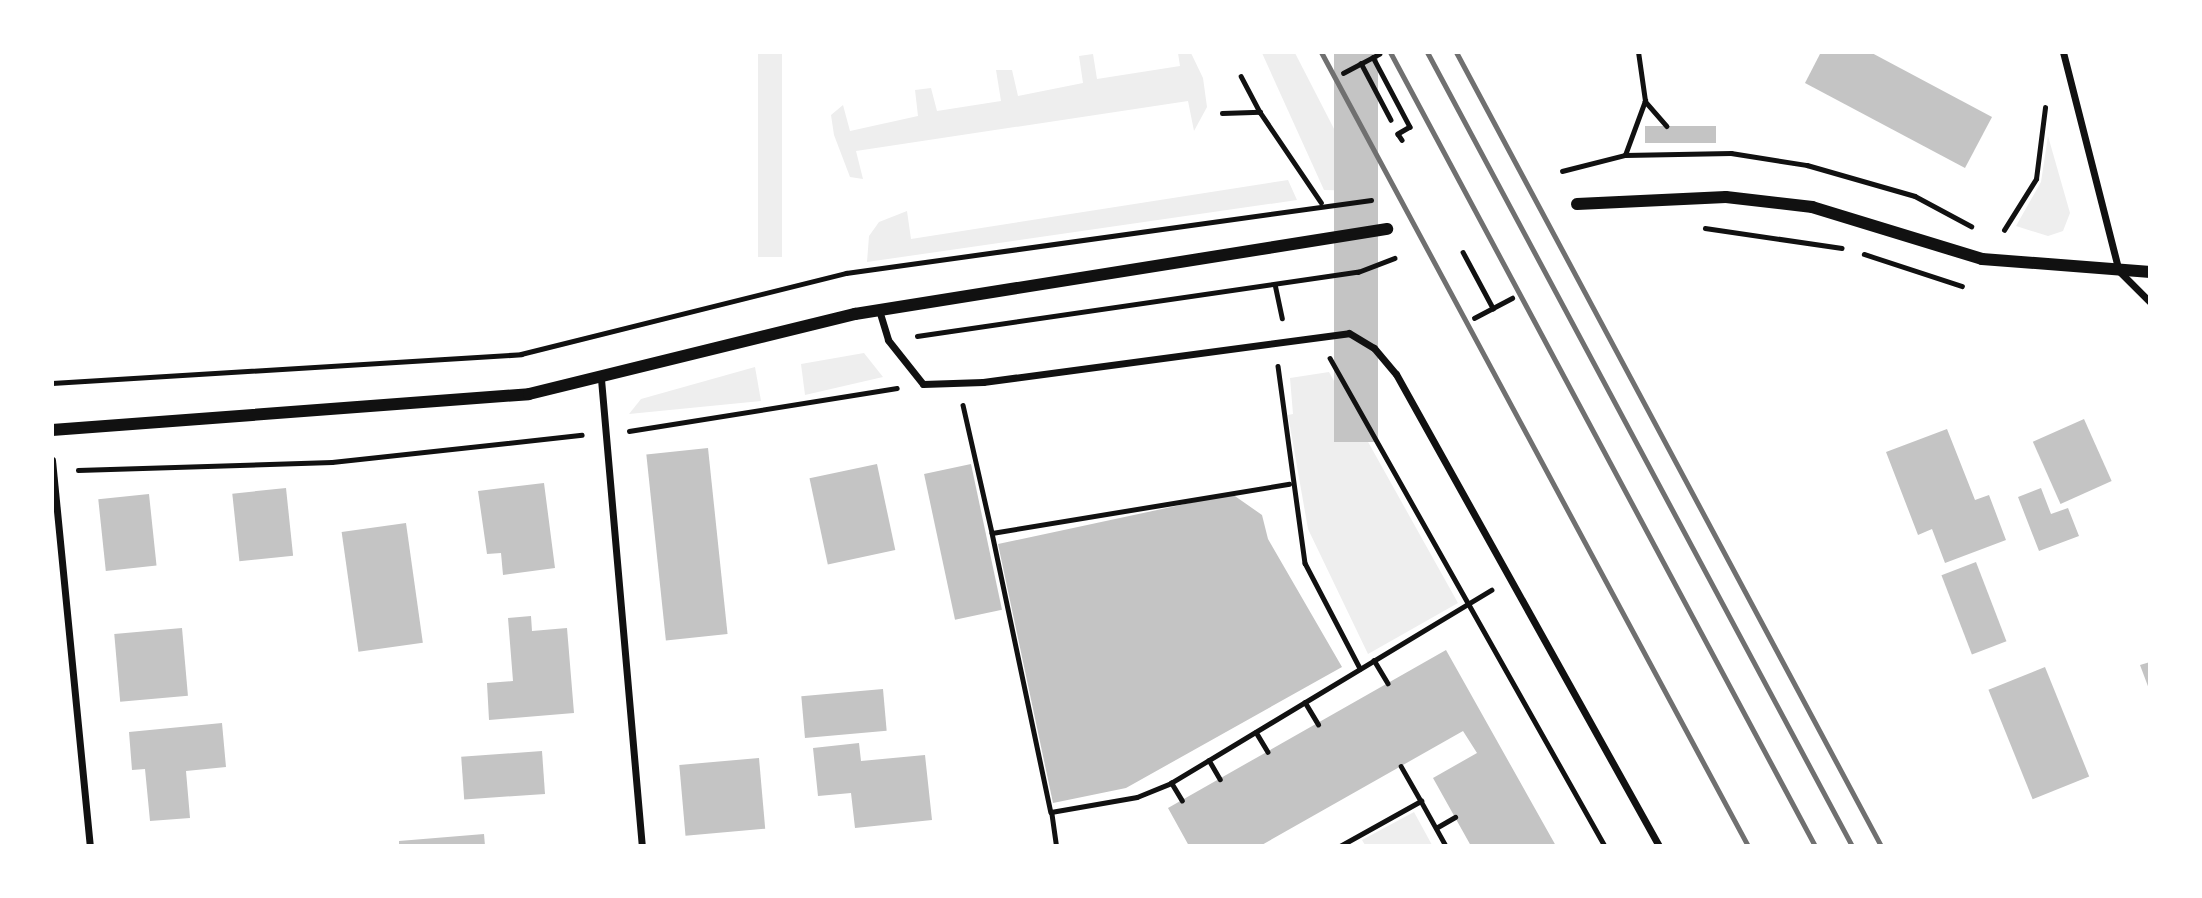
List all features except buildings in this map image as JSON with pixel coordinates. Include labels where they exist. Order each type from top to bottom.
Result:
[{"type":"street","points":[[2063,52],[2119,271],[2150,302]]},
{"type":"street","points":[[1577,204],[1727,197],[1812,207],[1982,259],[2150,272]]},
{"type":"street","points":[[52,430],[529,394],[601,379],[878,310],[1387,229]]},
{"type":"street","points":[[878,310],[888,340],[923,384],[958,383],[1349,333],[1374,348],[1396,374],[1659,845]]},
{"type":"street","points":[[601,379],[609,434],[642,845]]},
{"type":"street","points":[[52,460],[90,845]]},
{"type":"path","points":[[1555,52],[1589,52]]},
{"type":"path","points":[[1625,155],[1645,101],[1638,52]]},
{"type":"path","points":[[1343,73],[1379,54]]},
{"type":"path","points":[[1373,57],[1410,127],[1398,134],[1402,140]]},
{"type":"path","points":[[1361,63],[1391,120]]},
{"type":"path","points":[[1241,76],[1260,111],[1321,203]]},
{"type":"path","points":[[1645,101],[1667,126]]},
{"type":"path","points":[[2004,230],[2036,179],[2046,108]]},
{"type":"path","points":[[1222,113],[1260,111]]},
{"type":"path","points":[[1562,171],[1625,155],[1731,153],[1807,165],[1915,196],[1968,220]]},
{"type":"path","points":[[52,383],[521,354],[846,273],[1321,203],[1371,200]]},
{"type":"path","points":[[1692,227],[1804,239],[1962,286]]},
{"type":"path","points":[[1463,253],[1493,308]]},
{"type":"path","points":[[888,340],[1359,272],[1401,255]]},
{"type":"path","points":[[1275,284],[1286,341]]},
{"type":"path","points":[[1474,318],[1512,298]]},
{"type":"path","points":[[1318,337],[1605,845]]},
{"type":"path","points":[[1276,342],[1290,484],[1305,563],[1360,668]]},
{"type":"path","points":[[958,383],[992,533],[1056,845]]},
{"type":"path","points":[[54,470],[332,462],[609,434],[923,384]]},
{"type":"path","points":[[992,533],[1290,484]]},
{"type":"path","points":[[1051,812],[1137,797],[1171,783],[1510,579]]},
{"type":"path","points":[[1374,660],[1388,683]]},
{"type":"path","points":[[1305,702],[1318,724]]},
{"type":"path","points":[[1256,732],[1268,752]]},
{"type":"path","points":[[1209,760],[1220,779]]},
{"type":"path","points":[[1401,766],[1446,845]]},
{"type":"path","points":[[1171,783],[1182,801]]},
{"type":"path","points":[[1340,845],[1421,801]]},
{"type":"path","points":[[1436,828],[1455,817]]},
{"type":"shaded area","points":[[758,53],[782,53],[782,257],[758,257]]},
{"type":"shaded area","points":[[1178,53],[1191,53],[1203,78],[1207,107],[1194,131],[1188,101],[856,151],[863,179],[850,177],[834,135],[831,115],[843,105],[850,131],[918,116],[915,90],[931,88],[937,111],[1001,101],[996,70],[1012,70],[1018,96],[1083,83],[1079,56],[1093,54],[1097,79],[1180,66]]},
{"type":"shaded area","points":[[1262,53],[1295,53],[1366,191],[1324,190]]},
{"type":"shaded area","points":[[2048,136],[2070,213],[2063,231],[2048,236],[2016,226],[2041,182]]},
{"type":"shaded area","points":[[1288,180],[1297,200],[867,262],[869,236],[879,222],[907,211],[911,239]]},
{"type":"shaded area","points":[[864,353],[883,377],[805,395],[801,364]]},
{"type":"shaded area","points":[[755,367],[761,401],[629,414],[641,399]]},
{"type":"shaded area","points":[[1329,372],[1458,603],[1368,654],[1308,529],[1288,415],[1293,414],[1290,378]]},
{"type":"shaded area","points":[[1414,812],[1432,845],[1365,845],[1362,840]]},
{"type":"railway","points":[[1321,52],[1748,846]]},
{"type":"railway","points":[[1390,52],[1815,846]]},
{"type":"railway","points":[[1427,52],[1852,846]]},
{"type":"railway","points":[[1456,52],[1881,846]]}]
